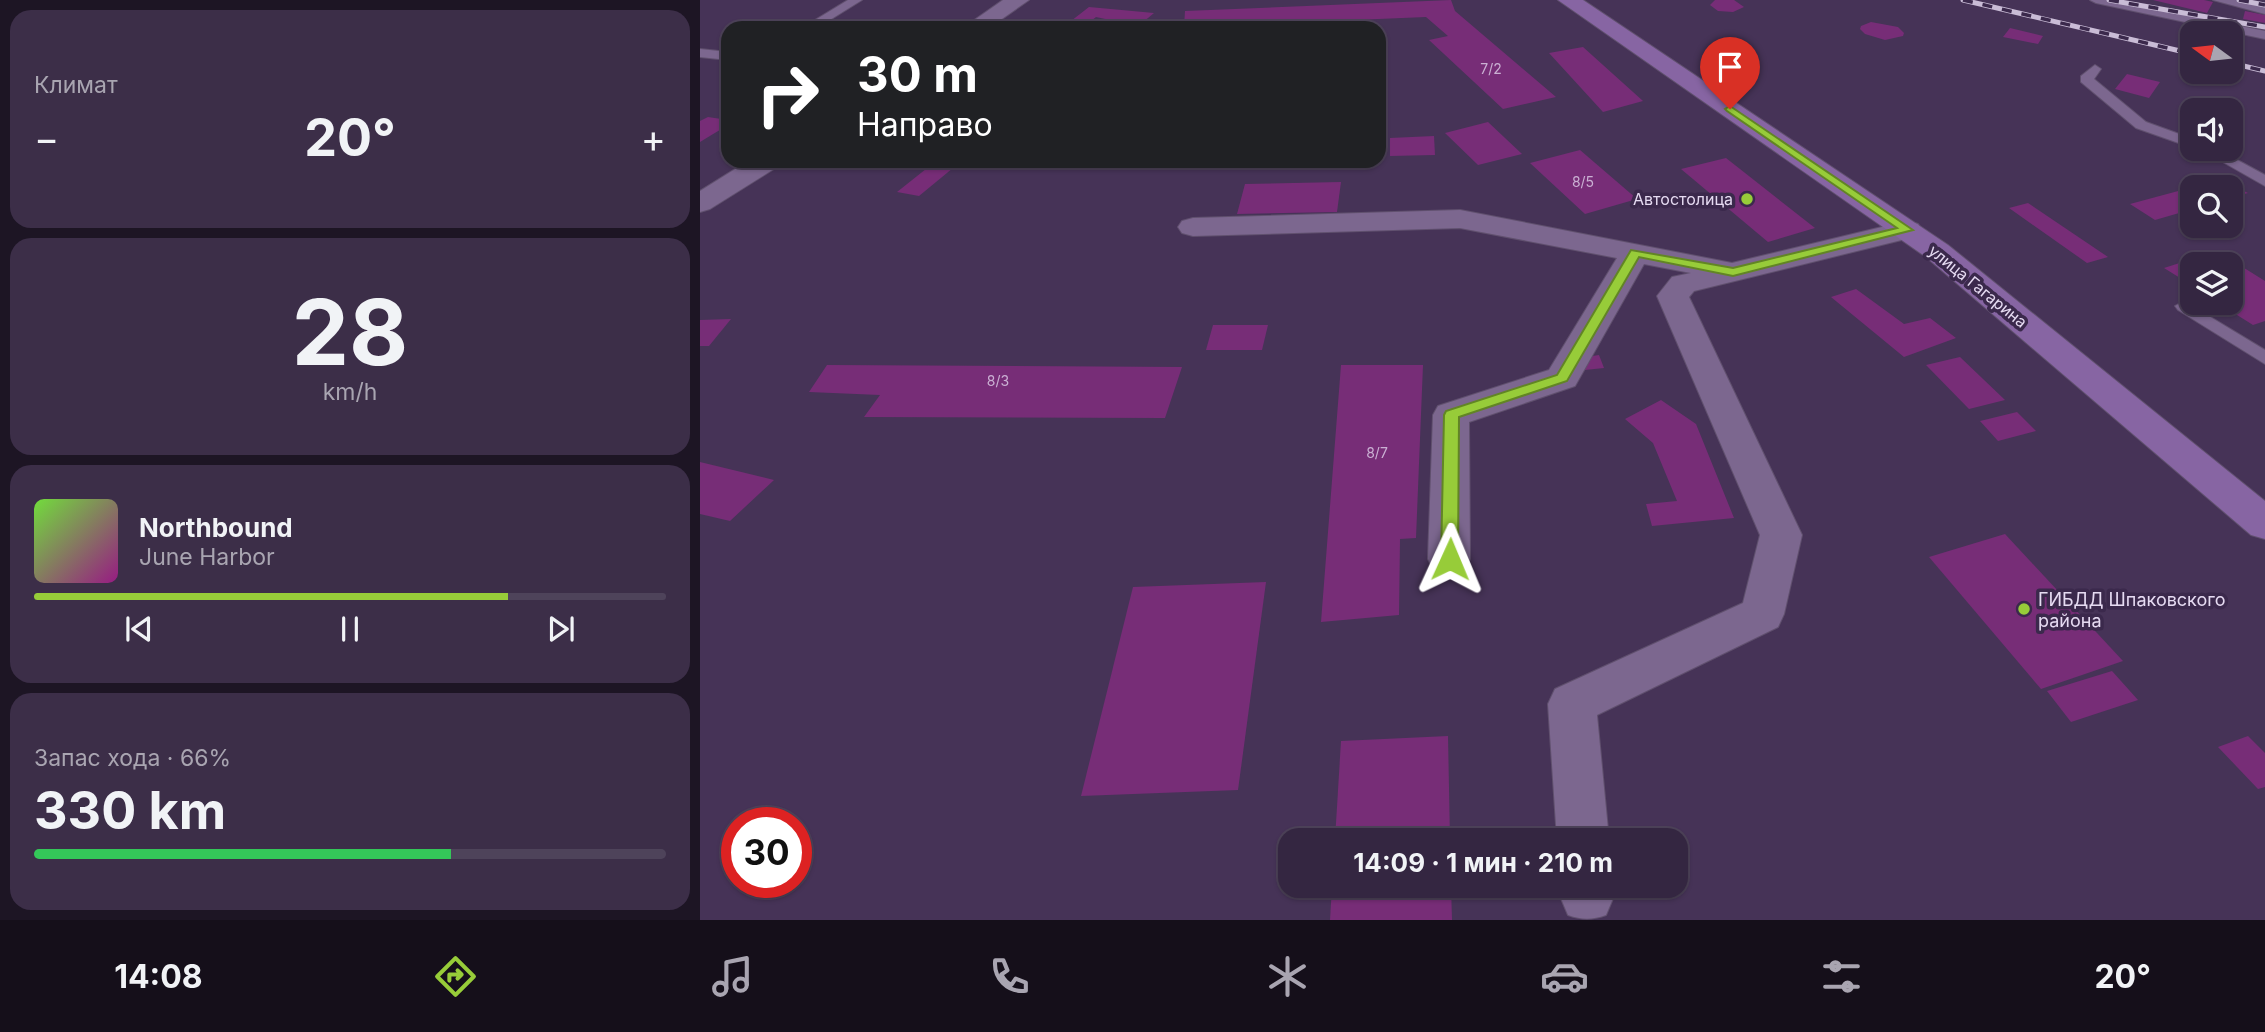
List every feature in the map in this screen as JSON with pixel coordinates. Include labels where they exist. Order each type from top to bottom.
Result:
[{"type":"main road","name":"улица Гагарина","points":[[1569,0],[1948,260],[2265,524]]},
{"type":"street","points":[[985,21],[1018,0]]},
{"type":"street","points":[[700,204],[756,168]]},
{"type":"street","points":[[1192,227],[1460,219],[1733,272]]},
{"type":"street","points":[[1582,828],[1572,704],[1762,614],[1781,535],[1673,296],[1683,284],[1907,230]]},
{"type":"street","points":[[1450,559],[1451,415],[1562,378],[1635,253]]},
{"type":"lane","points":[[820,21],[856,0]]},
{"type":"lane","points":[[2096,0],[2265,35]]},
{"type":"lane","points":[[2219,0],[2265,10]]},
{"type":"lane","points":[[700,53],[721,55]]},
{"type":"lane","points":[[2095,69],[2086,79],[2141,125],[2180,139]]},
{"type":"lane","points":[[2229,161],[2265,181]]},
{"type":"lane","points":[[2198,315],[2265,358]]},
{"type":"building","points":[[1451,0],[1455,11],[1556,97],[1503,109],[1429,40],[1448,36],[1426,17],[1329,21],[1184,21],[1185,11]]},
{"type":"building","points":[[1715,0],[1734,0],[1744,7],[1733,12],[1718,11],[1710,5]]},
{"type":"building","points":[[2153,0],[2204,0],[2213,2],[2207,13]]},
{"type":"building","points":[[1089,7],[1154,13],[1144,21],[1098,21],[1110,20],[1096,17],[1091,21],[1071,21]]},
{"type":"building","points":[[2245,11],[2265,15],[2265,23],[2243,19]]},
{"type":"building","points":[[1871,22],[1898,27],[1904,33],[1903,36],[1885,40],[1865,34],[1860,29],[1861,26]]},
{"type":"building","points":[[2010,28],[2043,36],[2038,44],[2003,37]]},
{"type":"building","points":[[1583,47],[1643,101],[1603,112],[1549,53]]},
{"type":"building","points":[[2127,74],[2160,82],[2149,98],[2115,89]]},
{"type":"building","points":[[708,117],[721,119],[721,129],[700,142],[700,121]]},
{"type":"building","points":[[1488,122],[1522,154],[1478,165],[1445,133]]},
{"type":"building","points":[[1434,136],[1435,155],[1390,156],[1390,138]]},
{"type":"building","points":[[1580,150],[1637,199],[1585,214],[1530,163]]},
{"type":"building","name":"Автостолица","points":[[1726,158],[1815,228],[1768,242],[1681,169]]},
{"type":"building","points":[[927,168],[953,168],[919,196],[897,192]]},
{"type":"building","points":[[1341,182],[1337,212],[1237,214],[1245,184]]},
{"type":"building","points":[[2180,191],[2180,213],[2155,220],[2130,204]]},
{"type":"building","points":[[2028,203],[2108,257],[2087,263],[2009,208]]},
{"type":"building","points":[[2180,263],[2180,278],[2164,268]]},
{"type":"building","points":[[2243,267],[2265,281],[2265,321],[2253,325],[2237,315],[2243,315]]},
{"type":"building","points":[[1856,289],[1904,324],[1930,318],[1956,338],[1904,357],[1831,297]]},
{"type":"building","points":[[731,319],[709,346],[700,346],[700,320]]},
{"type":"building","points":[[1213,325],[1268,325],[1262,350],[1206,350]]},
{"type":"building","points":[[1599,355],[1604,368],[1585,370],[1580,358]]},
{"type":"building","points":[[1960,357],[2005,400],[1969,409],[1926,365]]},
{"type":"building","points":[[827,365],[1182,367],[1165,418],[864,417],[880,395],[809,392]]},
{"type":"building","points":[[1341,365],[1423,365],[1416,538],[1400,539],[1399,615],[1321,622]]},
{"type":"building","points":[[1661,400],[1696,424],[1734,518],[1652,526],[1646,504],[1677,501],[1653,443],[1625,419]]},
{"type":"building","points":[[2017,412],[2036,431],[1998,441],[1980,421]]},
{"type":"building","points":[[700,462],[774,480],[730,521],[700,514]]},
{"type":"building","name":"ГИБДД Шпаковского района","points":[[2005,534],[2123,661],[2041,689],[1929,557]]},
{"type":"building","points":[[1266,582],[1238,790],[1081,796],[1133,587]]},
{"type":"building","points":[[2112,671],[2138,700],[2071,722],[2047,691]]},
{"type":"building","points":[[1448,736],[1450,828],[1336,828],[1341,741]]},
{"type":"building","points":[[2248,736],[2265,753],[2265,787],[2258,789],[2218,747]]},
{"type":"building","points":[[1331,898],[1451,898],[1452,920],[1330,920]]},
{"type":"railway","points":[[1963,0],[2180,51]]},
{"type":"railway","points":[[2109,0],[2265,27]]},
{"type":"railway","points":[[2239,0],[2265,5]]},
{"type":"railway","points":[[2244,66],[2265,71]]},
{"type":"place","name":"Автостолица","points":[[1747,199]]},
{"type":"place","name":"ГИБДД Шпаковского района","points":[[2024,609]]},
{"type":"route","points":[[1450,559],[1451,415],[1562,378],[1635,253],[1733,272],[1907,230],[1730,109]]}]
